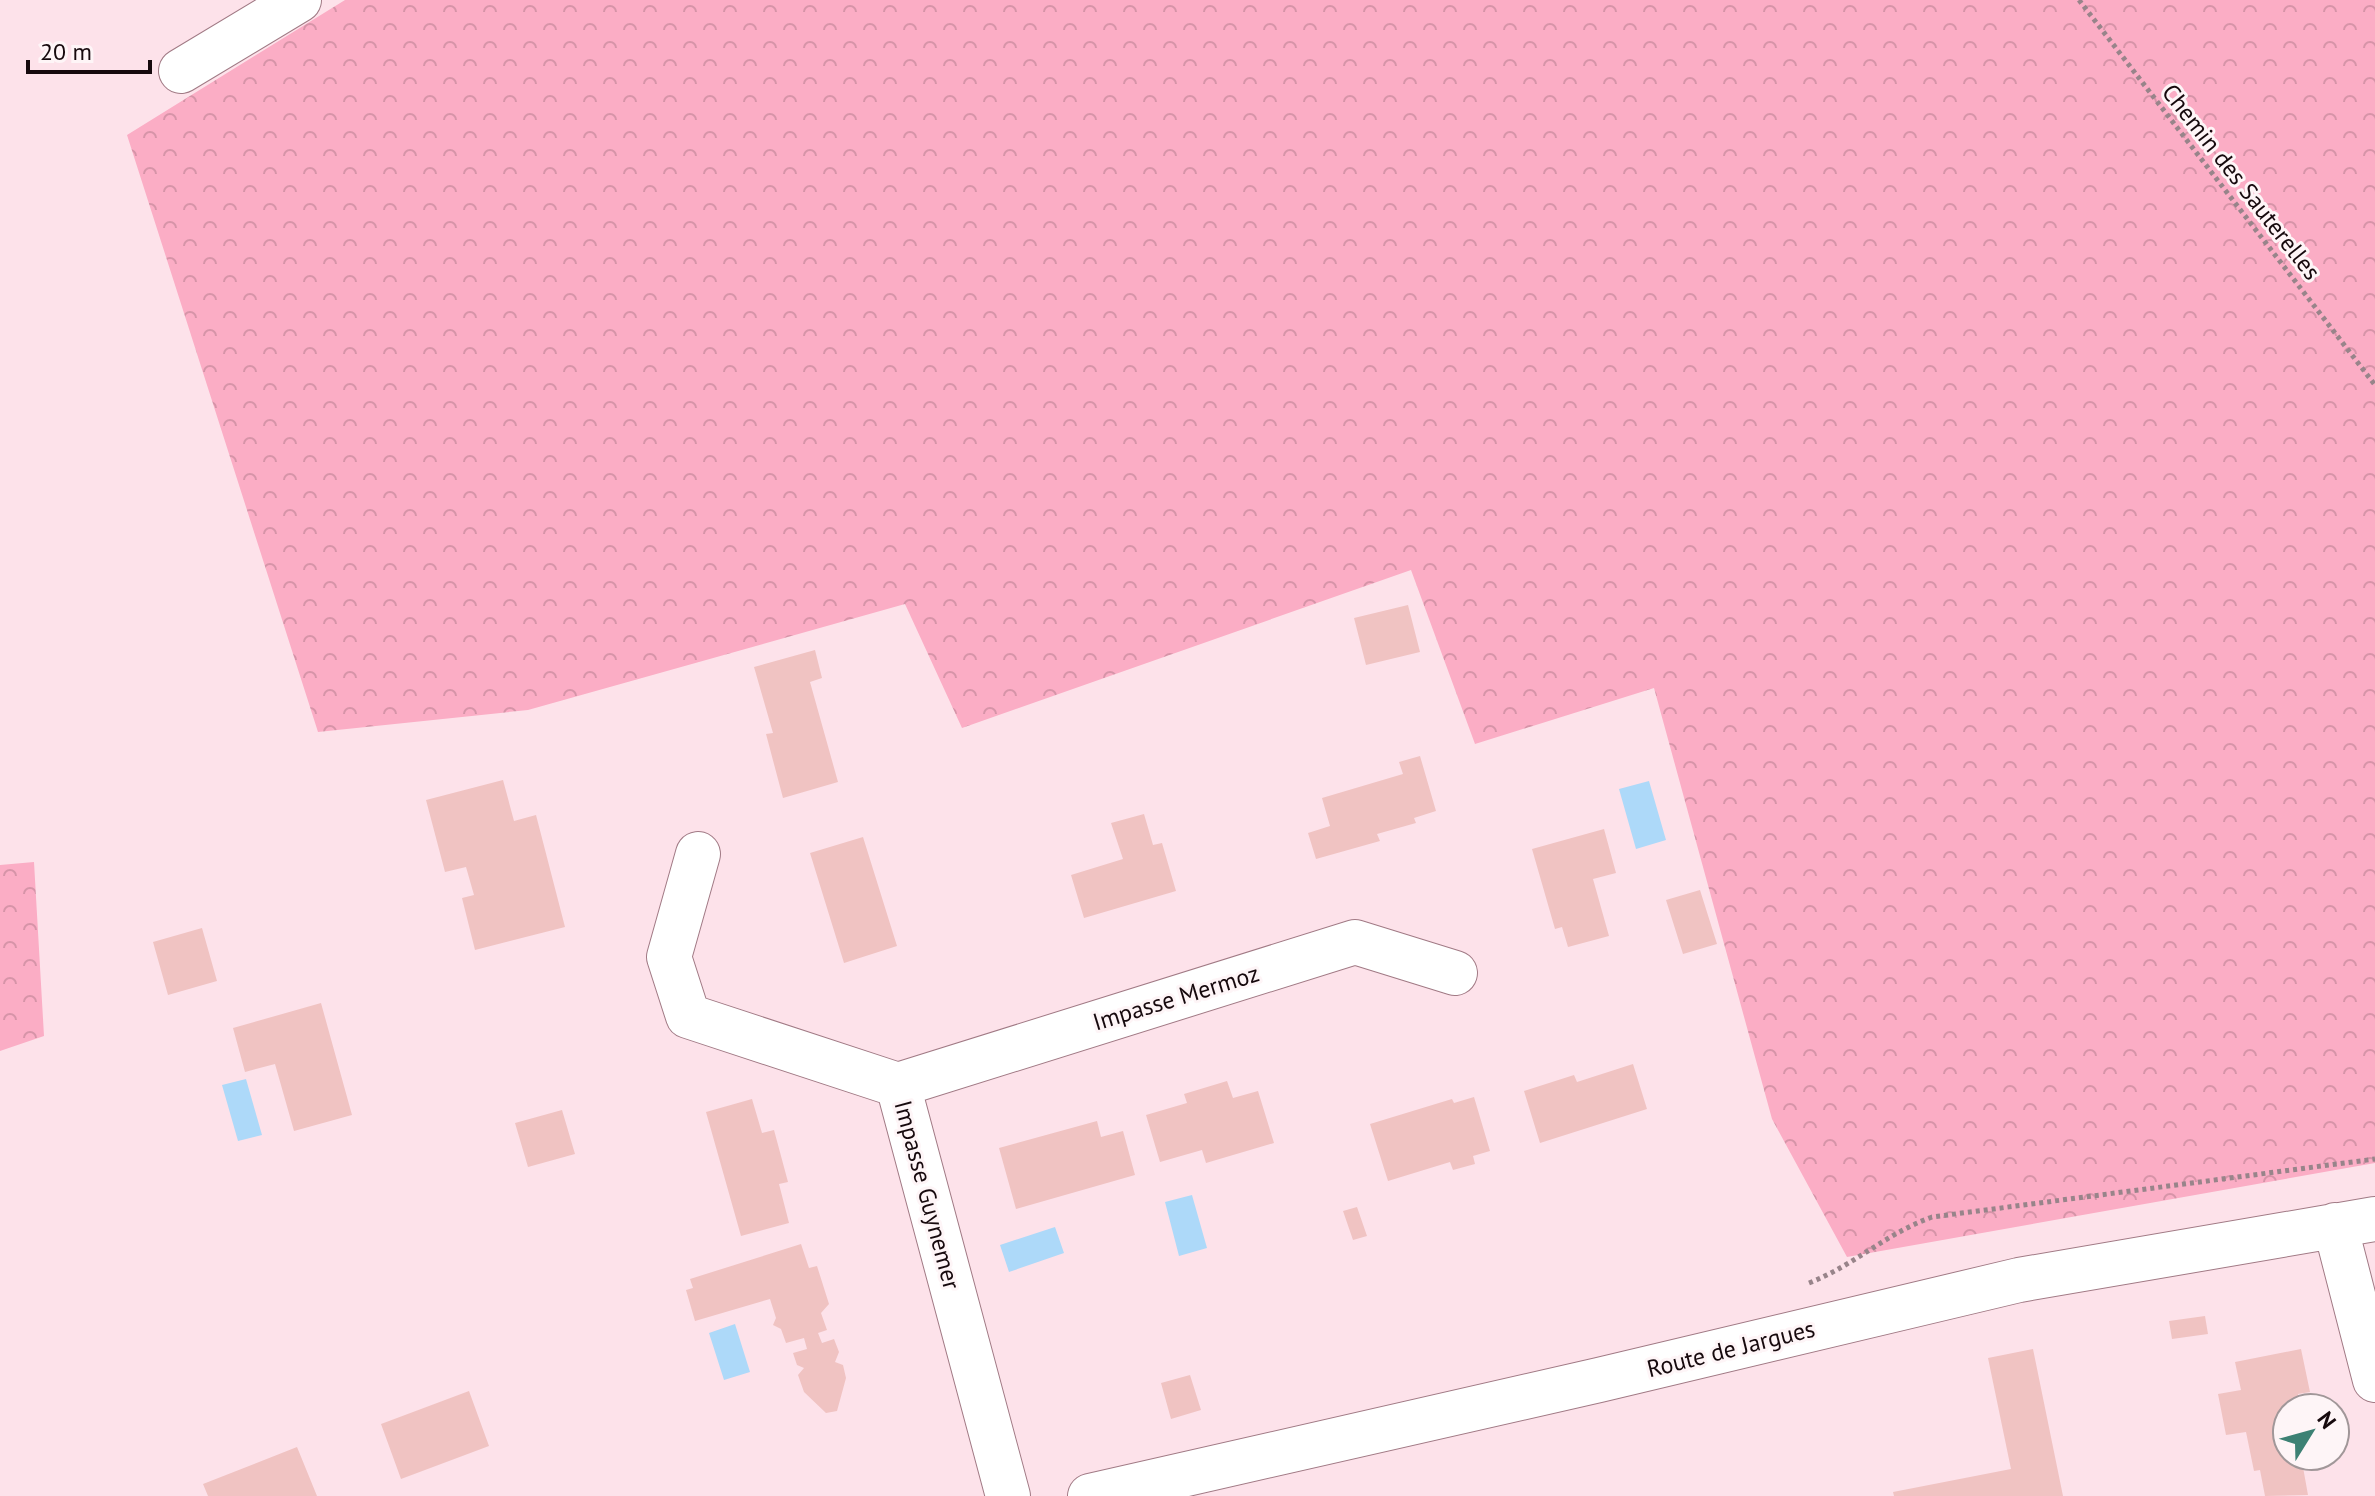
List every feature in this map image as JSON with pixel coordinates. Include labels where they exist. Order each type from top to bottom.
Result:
[{"type":"street","points":[[181,71],[299,0]]},
{"type":"street","name":"Impasse Guynemer","points":[[698,854],[669,957],[688,1016],[898,1085],[1008,1496]]},
{"type":"street","name":"Impasse Mermoz","points":[[898,1085],[1355,942],[1455,973]]},
{"type":"street","points":[[2355,1222],[2375,1380]]},
{"type":"street","name":"Route de Jargues","points":[[1090,1496],[1615,1377],[2019,1280],[2355,1222]]},
{"type":"path","name":"Chemin des Sauterelles","points":[[2079,0],[2375,385]]},
{"type":"path","points":[[1795,1286],[1846,1267],[1905,1227],[1932,1217],[2375,1159]]},
{"type":"green space","points":[[345,0],[2375,0],[2375,1163],[1847,1257],[1772,1119],[1654,688],[1475,744],[1411,570],[962,728],[905,604],[528,710],[318,732],[127,135]]},
{"type":"green space","points":[[34,862],[44,1036],[0,1051],[0,865]]},
{"type":"water","points":[[1649,781],[1666,840],[1636,849],[1619,789]]},
{"type":"water","points":[[246,1079],[262,1135],[238,1141],[222,1085]]},
{"type":"water","points":[[1192,1195],[1207,1248],[1179,1256],[1165,1202]]},
{"type":"water","points":[[1055,1227],[1064,1253],[1009,1272],[1000,1245]]},
{"type":"water","points":[[735,1324],[750,1372],[724,1380],[709,1333]]},
{"type":"building","points":[[1408,605],[1420,652],[1366,665],[1354,618]]},
{"type":"building","points":[[815,650],[822,678],[810,682],[838,782],[783,798],[766,734],[773,733],[754,667]]},
{"type":"building","points":[[1420,756],[1436,811],[1414,818],[1416,823],[1377,834],[1380,841],[1316,859],[1308,833],[1330,826],[1322,798],[1403,774],[1399,762]]},
{"type":"building","points":[[503,780],[514,821],[536,815],[565,927],[475,950],[462,898],[474,895],[466,867],[445,872],[426,800]]},
{"type":"building","points":[[1144,814],[1153,845],[1162,843],[1176,891],[1084,918],[1071,875],[1123,859],[1111,823]]},
{"type":"building","points":[[1604,829],[1616,873],[1593,879],[1609,936],[1568,947],[1562,927],[1555,929],[1532,849]]},
{"type":"building","points":[[863,837],[897,946],[844,963],[810,853]]},
{"type":"building","points":[[1700,890],[1717,944],[1683,954],[1666,900]]},
{"type":"building","points":[[202,928],[217,981],[168,995],[153,942]]},
{"type":"building","points":[[321,1003],[352,1115],[294,1131],[275,1064],[245,1072],[233,1028]]},
{"type":"building","points":[[1633,1064],[1647,1109],[1540,1143],[1524,1091],[1574,1075],[1577,1082]]},
{"type":"building","points":[[1227,1081],[1233,1098],[1258,1091],[1274,1143],[1206,1163],[1202,1150],[1160,1162],[1146,1115],[1187,1103],[1184,1094]]},
{"type":"building","points":[[1474,1097],[1490,1151],[1473,1156],[1475,1164],[1453,1170],[1450,1162],[1388,1181],[1370,1124],[1452,1099],[1454,1103]]},
{"type":"building","points":[[752,1099],[762,1133],[774,1130],[788,1182],[779,1184],[789,1223],[741,1236],[706,1112]]},
{"type":"building","points":[[562,1110],[575,1154],[528,1167],[515,1123]]},
{"type":"building","points":[[1097,1121],[1101,1137],[1123,1131],[1135,1175],[1016,1209],[999,1148]]},
{"type":"building","points":[[1357,1207],[1367,1236],[1353,1240],[1343,1211]]},
{"type":"building","points":[[801,1244],[809,1268],[817,1266],[829,1304],[821,1313],[827,1330],[818,1333],[822,1343],[834,1339],[839,1352],[835,1362],[843,1365],[846,1378],[837,1411],[826,1413],[804,1392],[798,1375],[804,1368],[797,1365],[793,1353],[807,1349],[804,1338],[786,1343],[781,1329],[773,1325],[776,1318],[770,1299],[695,1321],[686,1290],[693,1288],[690,1279]]},
{"type":"building","points":[[2205,1316],[2208,1334],[2172,1339],[2169,1321]]},
{"type":"building","points":[[2033,1349],[2063,1496],[1894,1496],[1893,1492],[2011,1469],[1988,1358]]},
{"type":"building","points":[[2301,1349],[2310,1392],[2271,1392],[2271,1472],[2304,1472],[2308,1495],[2265,1496],[2260,1470],[2254,1471],[2246,1432],[2226,1435],[2218,1394],[2241,1390],[2235,1362]]},
{"type":"building","points":[[1190,1375],[1201,1410],[1171,1419],[1161,1383]]},
{"type":"building","points":[[469,1391],[489,1446],[401,1479],[381,1424]]},
{"type":"building","points":[[297,1447],[317,1496],[208,1496],[203,1484]]}]
